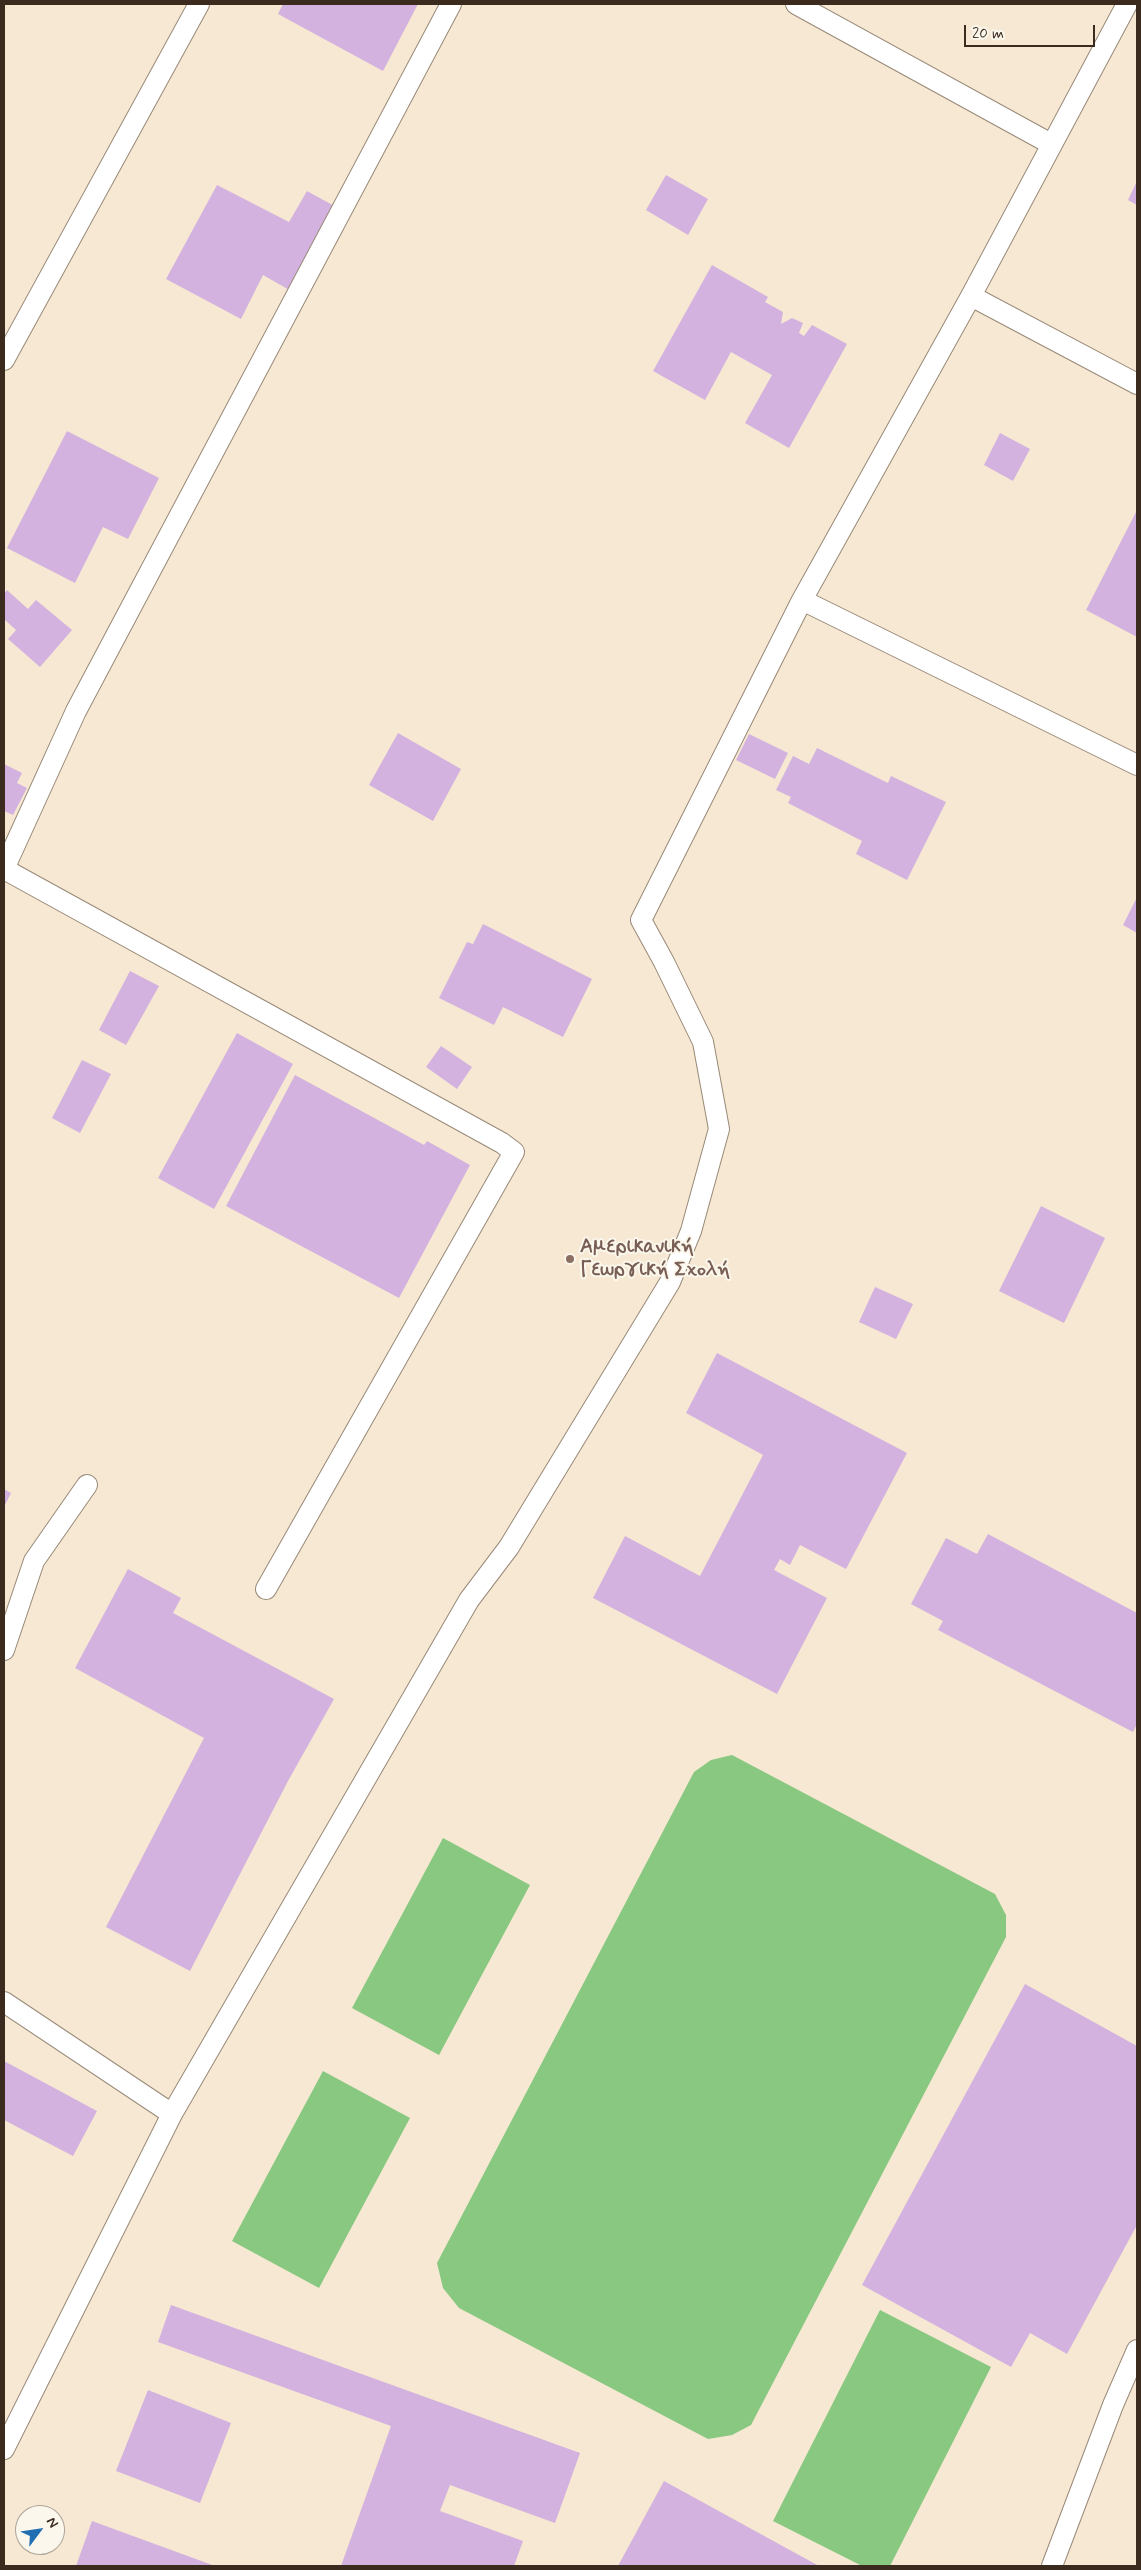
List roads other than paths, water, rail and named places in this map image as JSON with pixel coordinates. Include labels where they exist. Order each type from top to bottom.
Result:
[{"type":"lane","points":[[4,360],[199,4]]},
{"type":"lane","points":[[266,1589],[514,1152],[502,1142],[4,869],[76,711],[452,4]]},
{"type":"lane","points":[[796,4],[1051,144]]},
{"type":"lane","points":[[4,2448],[172,2114],[470,1600],[508,1547],[651,1316],[670,1282],[691,1231],[719,1129],[703,1042],[641,920],[802,600],[970,296],[1127,4]]},
{"type":"lane","points":[[970,296],[1137,384]]},
{"type":"lane","points":[[802,600],[1137,765]]},
{"type":"lane","points":[[4,1650],[34,1561],[87,1485]]},
{"type":"lane","points":[[4,2002],[172,2114]]},
{"type":"lane","points":[[1052,2566],[1113,2405],[1137,2350]]},
{"type":"place","name":"Αμερικανική Γεωργική Σχολή","points":[[570,1259]]}]
